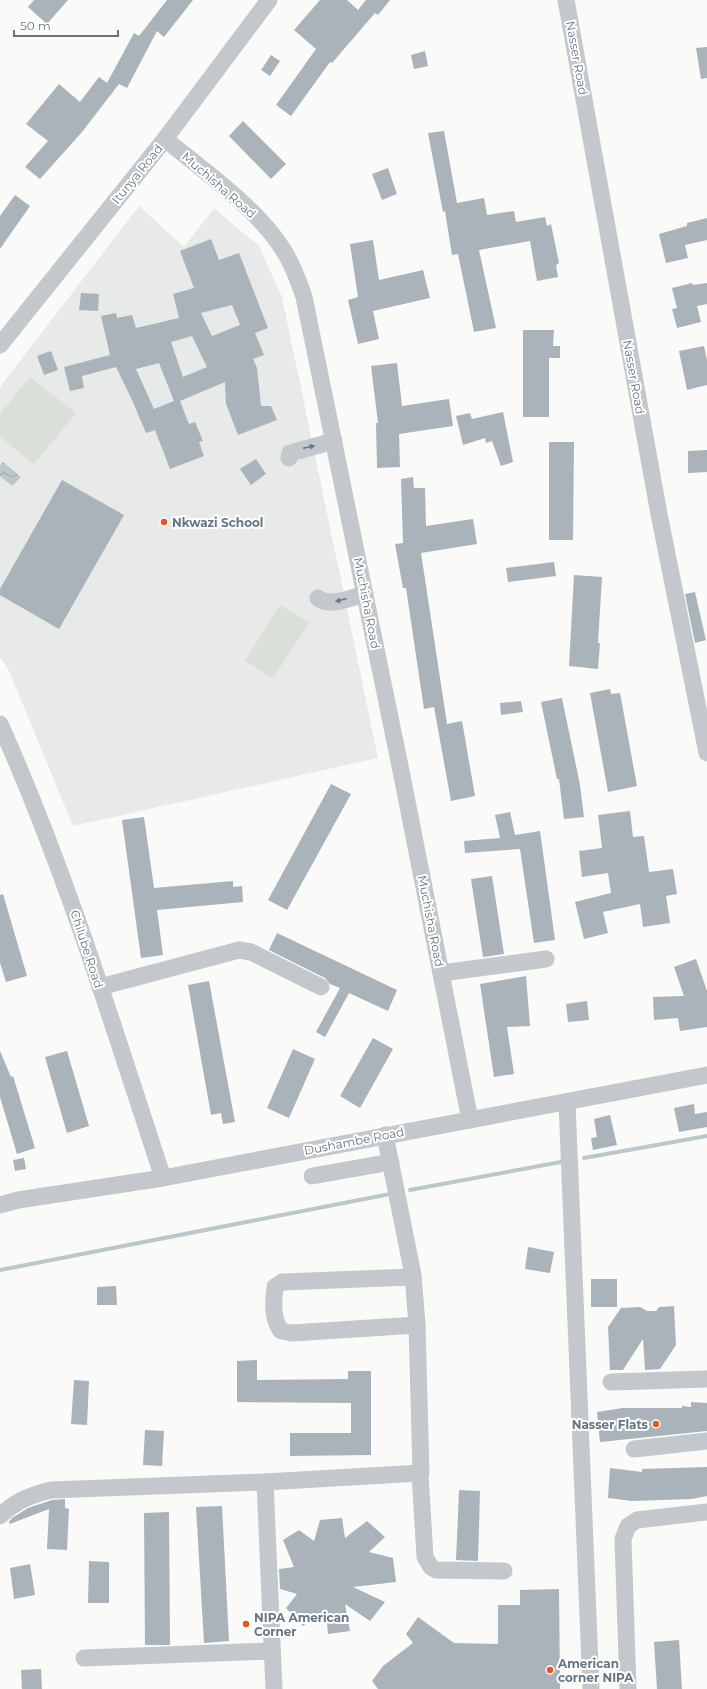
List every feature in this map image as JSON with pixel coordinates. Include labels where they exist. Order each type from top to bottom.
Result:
[{"type":"street","name":"Itunya Road","points":[[0,345],[165,139],[269,0]]},
{"type":"street","name":"Nasser Road","points":[[566,0],[659,514],[707,753]]},
{"type":"street","name":"Muchisha Road","points":[[165,139],[242,203],[277,241],[289,259],[304,297],[470,1120]]},
{"type":"street","points":[[289,458],[290,452],[334,441]]},
{"type":"street","points":[[318,598],[322,602],[331,603],[365,594]]},
{"type":"street","name":"Chilube Road","points":[[0,724],[46,833],[68,892],[163,1178]]},
{"type":"street","points":[[100,987],[239,950],[251,952],[321,987]]},
{"type":"street","points":[[441,973],[546,958]]},
{"type":"street","name":"Dushambe Road","points":[[0,1205],[18,1200],[163,1178],[385,1135],[567,1103],[707,1075]]},
{"type":"street","points":[[567,1103],[591,1689]]},
{"type":"street","points":[[385,1135],[412,1272],[417,1325],[422,1471],[420,1474],[425,1557],[431,1567],[436,1570],[504,1571]]},
{"type":"street","points":[[312,1176],[391,1162]]},
{"type":"street","points":[[412,1272],[282,1282],[275,1287],[273,1301],[276,1324],[281,1331],[292,1333],[417,1325]]},
{"type":"street","points":[[611,1382],[707,1378]]},
{"type":"street","points":[[634,1449],[707,1441]]},
{"type":"street","points":[[6,1510],[35,1494],[51,1490],[265,1487],[420,1474]]},
{"type":"street","points":[[265,1487],[274,1689]]},
{"type":"street","points":[[628,1689],[623,1539],[628,1526],[637,1520],[707,1512]]},
{"type":"street","points":[[84,1658],[272,1651]]},
{"type":"shaded area","name":"Nkwazi School","points":[[139,206],[184,247],[214,208],[259,246],[282,297],[378,758],[73,826],[9,671],[0,657],[0,387]]},
{"type":"shaded area","points":[[30,377],[76,413],[34,464],[0,437],[0,414]]},
{"type":"shaded area","points":[[280,605],[309,623],[273,678],[245,661]]},
{"type":"water","points":[[3,462],[21,477],[12,486],[0,476],[0,466]]},
{"type":"building","points":[[34,0],[68,0],[47,24],[28,7]]},
{"type":"building","points":[[167,0],[193,0],[164,37],[157,31],[127,88],[119,84],[82,132],[40,179],[25,167],[48,141],[26,124],[59,84],[80,102],[99,77],[107,83],[134,33],[139,36]]},
{"type":"building","points":[[320,0],[347,0],[358,10],[366,0],[390,0],[378,15],[375,13],[332,63],[330,62],[291,116],[276,105],[316,49],[294,30]]},
{"type":"building","points":[[707,47],[707,78],[701,79],[696,48]]},
{"type":"building","points":[[425,51],[428,66],[414,69],[411,55]]},
{"type":"building","points":[[271,55],[280,61],[270,76],[261,70]]},
{"type":"building","points":[[243,121],[286,164],[271,179],[229,136]]},
{"type":"building","points":[[444,131],[457,203],[484,198],[487,215],[514,211],[516,222],[545,217],[547,226],[551,224],[559,263],[556,265],[558,277],[537,281],[530,241],[479,250],[496,328],[474,332],[458,254],[452,255],[445,211],[443,212],[428,133]]},
{"type":"building","points":[[388,168],[397,194],[382,200],[372,174]]},
{"type":"building","points":[[15,195],[30,206],[0,249],[0,216]]},
{"type":"building","points":[[707,218],[707,240],[685,245],[688,258],[666,263],[659,234],[687,226],[687,223]]},
{"type":"building","points":[[211,239],[219,260],[239,253],[268,328],[255,333],[264,355],[253,359],[257,368],[261,406],[271,406],[277,420],[238,435],[226,404],[225,382],[180,401],[189,424],[195,422],[203,441],[199,442],[204,456],[170,469],[155,430],[146,433],[116,367],[82,376],[84,388],[70,391],[64,367],[110,355],[101,316],[116,313],[117,318],[132,315],[136,328],[179,318],[173,294],[194,288],[180,251]],"holes":[[[232,305],[240,325],[212,336],[201,313]],[[192,336],[207,367],[183,377],[171,342]],[[159,363],[174,401],[154,409],[136,369]]]},
{"type":"building","points":[[373,240],[379,280],[423,270],[430,298],[373,311],[379,339],[358,344],[348,300],[358,297],[350,244]]},
{"type":"building","points":[[692,283],[693,285],[707,283],[707,304],[697,306],[701,322],[677,328],[672,309],[677,308],[672,288]]},
{"type":"building","points":[[81,293],[99,294],[98,311],[79,310]]},
{"type":"building","points":[[523,330],[554,330],[553,346],[560,346],[560,358],[549,358],[549,417],[523,417]]},
{"type":"building","points":[[704,346],[707,360],[707,385],[687,390],[679,351]]},
{"type":"building","points":[[51,351],[58,370],[44,375],[37,356]]},
{"type":"building","points":[[397,363],[402,406],[449,399],[453,426],[399,434],[400,467],[377,468],[376,423],[378,423],[371,366]]},
{"type":"building","points":[[503,412],[513,462],[501,466],[492,441],[486,443],[485,438],[463,445],[456,416],[470,413],[472,419]]},
{"type":"building","points":[[549,442],[574,442],[573,540],[549,540]]},
{"type":"building","points":[[707,450],[707,472],[688,473],[688,451]]},
{"type":"building","points":[[256,459],[266,474],[251,485],[240,469]]},
{"type":"building","points":[[413,477],[414,488],[425,488],[426,526],[473,519],[477,544],[421,553],[447,724],[462,721],[475,796],[451,801],[434,707],[424,709],[406,588],[403,588],[395,544],[403,543],[401,479]]},
{"type":"building","points":[[62,480],[124,515],[59,629],[0,595],[0,589]]},
{"type":"building","points":[[554,562],[556,576],[508,582],[506,568]]},
{"type":"building","points":[[574,575],[602,577],[598,669],[569,666]]},
{"type":"building","points":[[695,592],[706,640],[695,643],[685,594]]},
{"type":"building","points":[[610,689],[611,694],[620,693],[637,786],[608,792],[590,693]]},
{"type":"building","points":[[562,698],[580,785],[584,817],[564,819],[559,779],[557,779],[541,702]]},
{"type":"building","points":[[521,701],[523,712],[501,715],[500,703]]},
{"type":"building","points":[[331,784],[351,794],[287,910],[268,900]]},
{"type":"building","points":[[630,811],[633,837],[644,836],[649,872],[673,869],[677,894],[666,896],[670,923],[643,927],[640,904],[603,912],[608,933],[584,939],[575,902],[611,893],[608,873],[582,877],[579,851],[602,848],[598,815]]},
{"type":"building","points":[[510,812],[515,835],[540,831],[555,940],[534,943],[520,849],[465,853],[464,841],[500,838],[495,815]]},
{"type":"building","points":[[144,817],[154,888],[233,881],[233,887],[242,886],[243,902],[157,910],[163,955],[141,958],[122,820]]},
{"type":"building","points":[[492,876],[504,954],[483,957],[471,879]]},
{"type":"building","points":[[3,894],[27,976],[6,982],[0,963],[0,895]]},
{"type":"building","points":[[277,933],[397,990],[388,1011],[349,993],[325,1037],[316,1032],[340,988],[330,984],[325,978],[269,950]]},
{"type":"building","points":[[696,959],[707,991],[707,1027],[680,1031],[678,1018],[654,1020],[653,997],[684,996],[674,967]]},
{"type":"building","points":[[526,976],[530,1026],[507,1027],[514,1074],[494,1077],[480,984]]},
{"type":"building","points":[[209,981],[235,1122],[223,1124],[221,1113],[211,1115],[188,985]]},
{"type":"building","points":[[587,1001],[589,1020],[568,1022],[566,1004]]},
{"type":"building","points":[[373,1038],[393,1049],[360,1108],[340,1096]]},
{"type":"building","points":[[293,1049],[315,1059],[289,1118],[267,1108]]},
{"type":"building","points":[[0,1051],[11,1077],[13,1076],[35,1148],[17,1154],[0,1097]]},
{"type":"building","points":[[67,1051],[89,1126],[67,1133],[45,1057]]},
{"type":"building","points":[[694,1104],[695,1114],[707,1112],[707,1127],[679,1132],[674,1108]]},
{"type":"building","points":[[610,1115],[617,1145],[593,1150],[591,1138],[597,1137],[594,1119]]},
{"type":"building","points":[[24,1158],[26,1169],[15,1171],[13,1160]]},
{"type":"building","points":[[528,1247],[554,1252],[550,1273],[525,1269]]},
{"type":"building","points":[[591,1279],[617,1279],[617,1307],[591,1307]]},
{"type":"building","points":[[116,1286],[117,1305],[97,1305],[97,1287]]},
{"type":"building","points":[[674,1306],[676,1345],[660,1369],[645,1370],[643,1339],[623,1370],[610,1370],[608,1327],[621,1308],[640,1307],[647,1311],[656,1311],[659,1307]]},
{"type":"building","points":[[257,1360],[257,1380],[348,1379],[348,1371],[371,1371],[371,1455],[290,1456],[290,1433],[351,1433],[351,1403],[237,1402],[237,1361]]},
{"type":"building","points":[[74,1380],[89,1381],[87,1425],[71,1424]]},
{"type":"building","points":[[691,1402],[707,1403],[707,1431],[600,1442],[597,1412],[623,1408],[682,1408],[682,1406],[691,1407]]},
{"type":"building","points":[[145,1430],[164,1431],[162,1466],[143,1465]]},
{"type":"building","points":[[707,1467],[707,1496],[692,1499],[632,1501],[608,1498],[610,1468],[642,1472],[642,1469]]},
{"type":"building","points":[[459,1490],[480,1491],[478,1561],[456,1560]]},
{"type":"building","points":[[65,1499],[65,1508],[69,1509],[67,1550],[47,1549],[49,1509],[10,1524],[9,1522],[12,1518],[28,1508],[52,1500]]},
{"type":"building","points":[[222,1506],[229,1641],[204,1643],[196,1507]]},
{"type":"building","points":[[169,1512],[170,1645],[145,1645],[144,1513]]},
{"type":"building","points":[[342,1518],[345,1538],[367,1521],[385,1537],[369,1552],[393,1558],[396,1582],[353,1587],[385,1602],[370,1621],[345,1604],[350,1631],[328,1634],[327,1623],[315,1616],[303,1626],[286,1608],[297,1594],[280,1589],[279,1569],[294,1567],[283,1540],[299,1530],[314,1541],[320,1520]]},
{"type":"building","points":[[89,1561],[109,1562],[109,1603],[88,1603]]},
{"type":"building","points":[[30,1564],[35,1595],[14,1599],[10,1568]]},
{"type":"building","points":[[559,1589],[560,1689],[378,1689],[372,1681],[383,1666],[413,1643],[406,1634],[418,1617],[454,1643],[498,1644],[498,1605],[520,1605],[520,1590]]},
{"type":"building","points":[[679,1640],[682,1689],[657,1689],[654,1642]]},
{"type":"building","points":[[41,1669],[42,1689],[22,1689],[21,1670]]},
{"type":"waterway","points":[[584,1158],[707,1136]]},
{"type":"waterway","points":[[410,1190],[561,1162]]},
{"type":"waterway","points":[[0,1270],[390,1194]]},
{"type":"place","name":"Nkwazi School","points":[[164,522]]},
{"type":"place","name":"Nasser Flats","points":[[656,1424]]},
{"type":"place","name":"NIPA American Corner","points":[[246,1624]]},
{"type":"place","name":"American corner NIPA","points":[[550,1670]]}]
